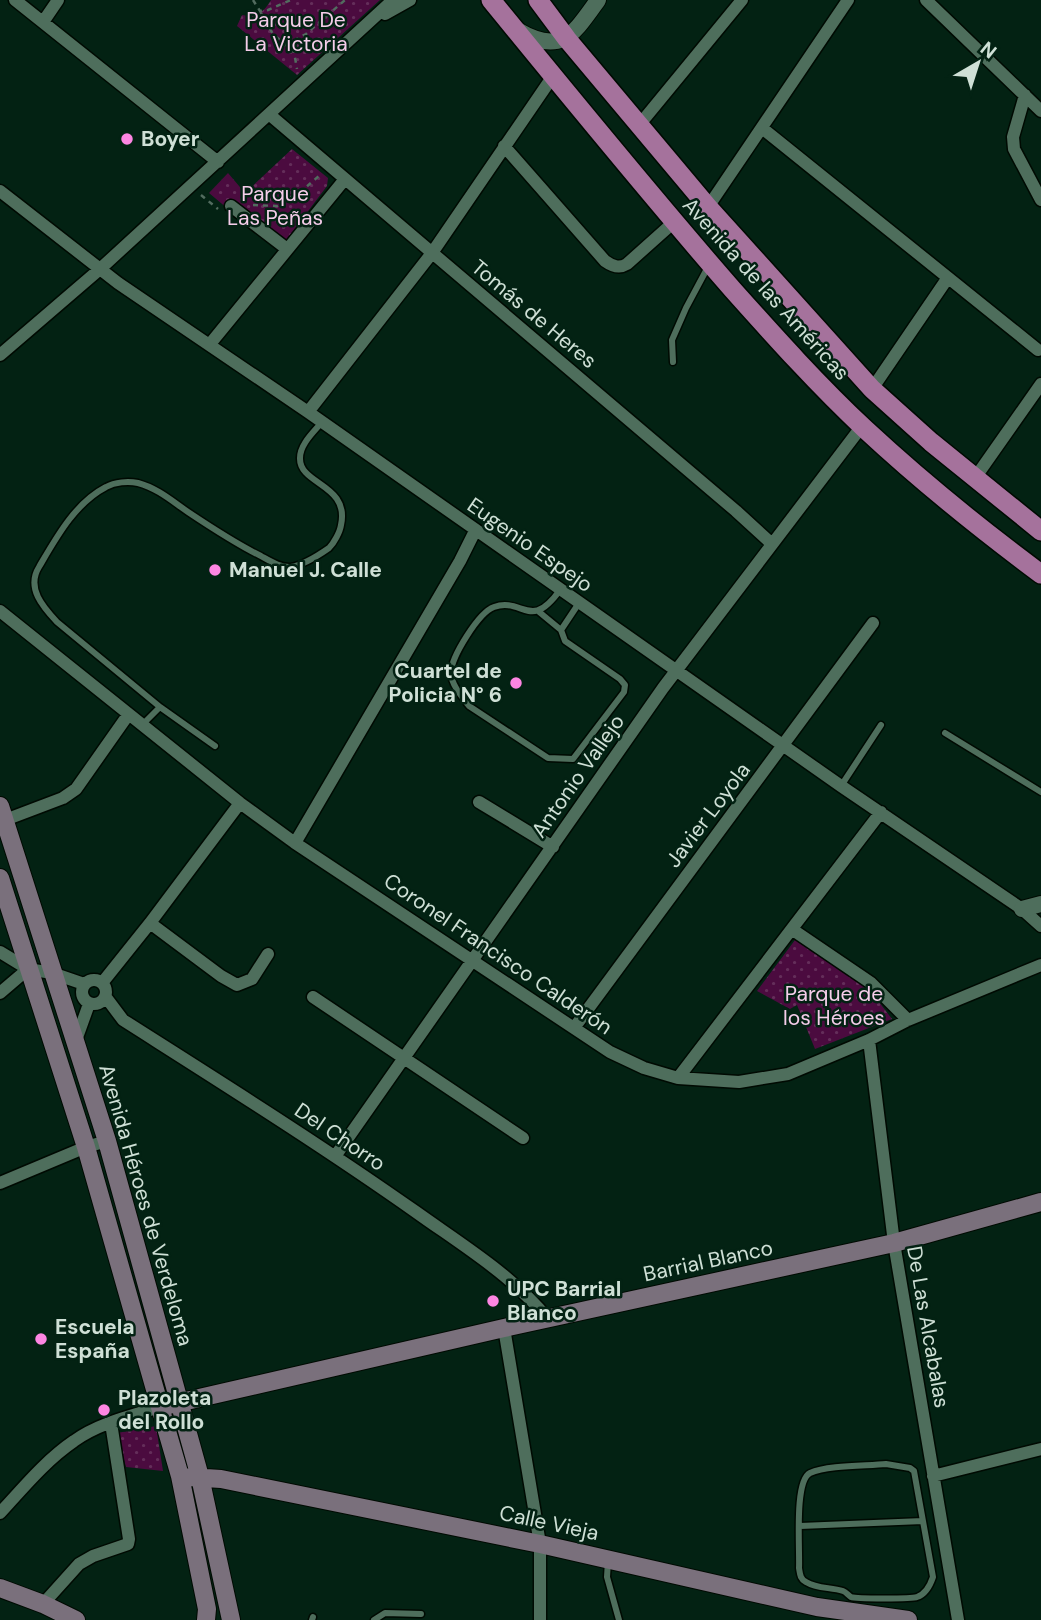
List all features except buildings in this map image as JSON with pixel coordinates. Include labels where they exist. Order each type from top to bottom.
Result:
[{"type":"main road","name":"Avenida de las Américas","points":[[491,0],[710,264],[862,426],[954,507],[1041,573]]},
{"type":"main road","name":"Avenida de las Américas","points":[[538,0],[567,39],[708,207],[872,388],[975,478],[1041,531]]},
{"type":"main road","name":"Avenida Héroes de Verdeloma","points":[[2,813],[107,1141],[169,1405],[180,1476],[207,1609],[206,1620]]},
{"type":"main road","name":"Avenida Héroes de Verdeloma","points":[[0,878],[169,1405],[200,1477],[231,1620]]},
{"type":"main road","name":"Barrial Blanco","points":[[169,1405],[894,1243],[1041,1202]]},
{"type":"main road","name":"Calle Vieja","points":[[180,1476],[221,1479],[845,1610],[908,1620]]},
{"type":"main road","points":[[0,1588],[76,1620]]},
{"type":"street","points":[[15,0],[218,162]]},
{"type":"street","points":[[43,22],[58,0]]},
{"type":"street","points":[[0,355],[100,270],[393,0]]},
{"type":"street","points":[[372,20],[411,0]]},
{"type":"street","points":[[515,29],[532,39],[545,42],[567,39],[598,0]]},
{"type":"street","points":[[640,124],[742,0]]},
{"type":"street","points":[[708,207],[848,0]]},
{"type":"street","points":[[926,0],[1041,111]]},
{"type":"street","points":[[309,412],[432,253],[553,76]]},
{"type":"street","points":[[1025,95],[1013,137],[1014,149],[1041,200]]},
{"type":"street","name":"Tomás de Heres","points":[[270,115],[772,544]]},
{"type":"street","points":[[762,128],[1038,350]]},
{"type":"street","points":[[504,146],[605,261],[612,265],[622,267],[627,264],[674,222]]},
{"type":"street","points":[[209,344],[345,179]]},
{"type":"street","name":"Eugenio Espejo","points":[[0,191],[100,270],[309,412],[783,746],[1022,909],[1041,926]]},
{"type":"street","points":[[231,206],[287,249]]},
{"type":"street","points":[[872,388],[947,279]]},
{"type":"street","points":[[975,478],[1041,384]]},
{"type":"street","name":"Antonio Vallejo","points":[[335,1155],[663,688],[862,426]]},
{"type":"street","points":[[295,844],[475,531]]},
{"type":"street","name":"Coronel Francisco Calderón","points":[[0,611],[128,715],[295,844],[610,1052],[644,1068],[677,1078],[738,1082],[788,1074],[869,1040],[908,1020],[1041,965]]},
{"type":"street","name":"Javier Loyola","points":[[574,1028],[873,623]]},
{"type":"street","points":[[2,813],[63,798],[76,789],[128,715]]},
{"type":"street","points":[[479,802],[553,847]]},
{"type":"street","points":[[102,983],[240,803]]},
{"type":"street","points":[[677,1078],[881,812]]},
{"type":"street","points":[[1022,909],[1041,904]]},
{"type":"street","points":[[150,923],[220,976],[237,985],[252,979],[268,954]]},
{"type":"street","points":[[793,930],[871,983],[908,1020]]},
{"type":"street","points":[[0,952],[28,969],[52,973],[84,984],[94,979],[102,983],[106,989],[105,996],[100,1003],[89,1004]]},
{"type":"street","points":[[0,993],[28,969]]},
{"type":"street","points":[[84,984],[82,995],[89,1004]]},
{"type":"street","name":"Del Chorro","points":[[105,996],[123,1020],[335,1155],[489,1264],[534,1303],[548,1319]]},
{"type":"street","points":[[313,997],[523,1138]]},
{"type":"street","points":[[75,1043],[89,1004]]},
{"type":"street","name":"De Las Alcabalas","points":[[869,1040],[894,1243],[958,1620]]},
{"type":"street","points":[[0,1183],[107,1141]]},
{"type":"street","points":[[504,1328],[540,1544],[540,1620]]},
{"type":"street","points":[[0,1513],[74,1441],[111,1423],[169,1405]]},
{"type":"street","points":[[43,1604],[79,1563],[128,1544],[111,1423]]},
{"type":"street","points":[[933,1476],[1041,1449]]},
{"type":"lane","points":[[673,362],[672,340],[710,264]]},
{"type":"lane","points":[[215,746],[160,707],[57,622],[43,607],[36,594],[33,585],[35,573],[58,535],[85,502],[107,486],[121,482],[136,483],[155,490],[244,548],[277,565],[290,567],[310,559],[331,546],[341,527],[343,510],[335,494],[303,469],[300,458],[304,445],[322,422]]},
{"type":"lane","points":[[538,611],[561,630],[565,641],[625,685],[624,692],[573,759],[548,758],[469,706],[460,695],[451,674],[454,659],[484,612],[496,606],[538,611],[549,605],[560,590]]},
{"type":"lane","points":[[561,630],[579,603]]},
{"type":"lane","points":[[142,726],[160,707]]},
{"type":"lane","points":[[841,786],[881,725]]},
{"type":"lane","points":[[945,733],[1041,792]]},
{"type":"lane","points":[[886,1464],[910,1468],[914,1471],[933,1577],[930,1586],[915,1599],[845,1610],[848,1592],[816,1586],[801,1578],[800,1526],[799,1494],[802,1481],[809,1474],[829,1469],[886,1464]]},
{"type":"lane","points":[[800,1526],[923,1521]]},
{"type":"lane","points":[[609,1560],[607,1577],[620,1620]]},
{"type":"lane","points":[[374,1620],[385,1613],[421,1614]]},
{"type":"path","points":[[253,0],[273,34],[296,57],[297,75],[304,83]]},
{"type":"path","points":[[261,11],[291,0]]},
{"type":"path","points":[[285,45],[306,34],[345,0]]},
{"type":"path","points":[[191,186],[220,210],[237,203],[274,207],[305,188],[321,174],[329,173],[345,179]]},
{"type":"green space","name":"Parque De La Victoria","points":[[271,0],[380,0],[297,75],[237,26],[242,15],[259,13]]},
{"type":"green space","name":"Parque Las Peñas","points":[[292,149],[328,178],[327,186],[278,251],[209,193],[228,173],[245,193]]},
{"type":"green space","name":"Parque de los Héroes","points":[[795,940],[869,989],[892,1019],[815,1049],[797,1005],[790,1009],[757,991]]},
{"type":"green space","points":[[156,1426],[163,1471],[126,1467],[117,1433]]},
{"type":"place","name":"Boyer","points":[[127,139]]},
{"type":"place","name":"Manuel J. Calle","points":[[215,570]]},
{"type":"place","name":"Cuartel de Policia N° 6","points":[[516,683]]},
{"type":"place","name":"UPC Barrial Blanco","points":[[493,1301]]},
{"type":"place","name":"Escuela España","points":[[41,1339]]},
{"type":"place","name":"Plazoleta del Rollo","points":[[104,1410]]}]
